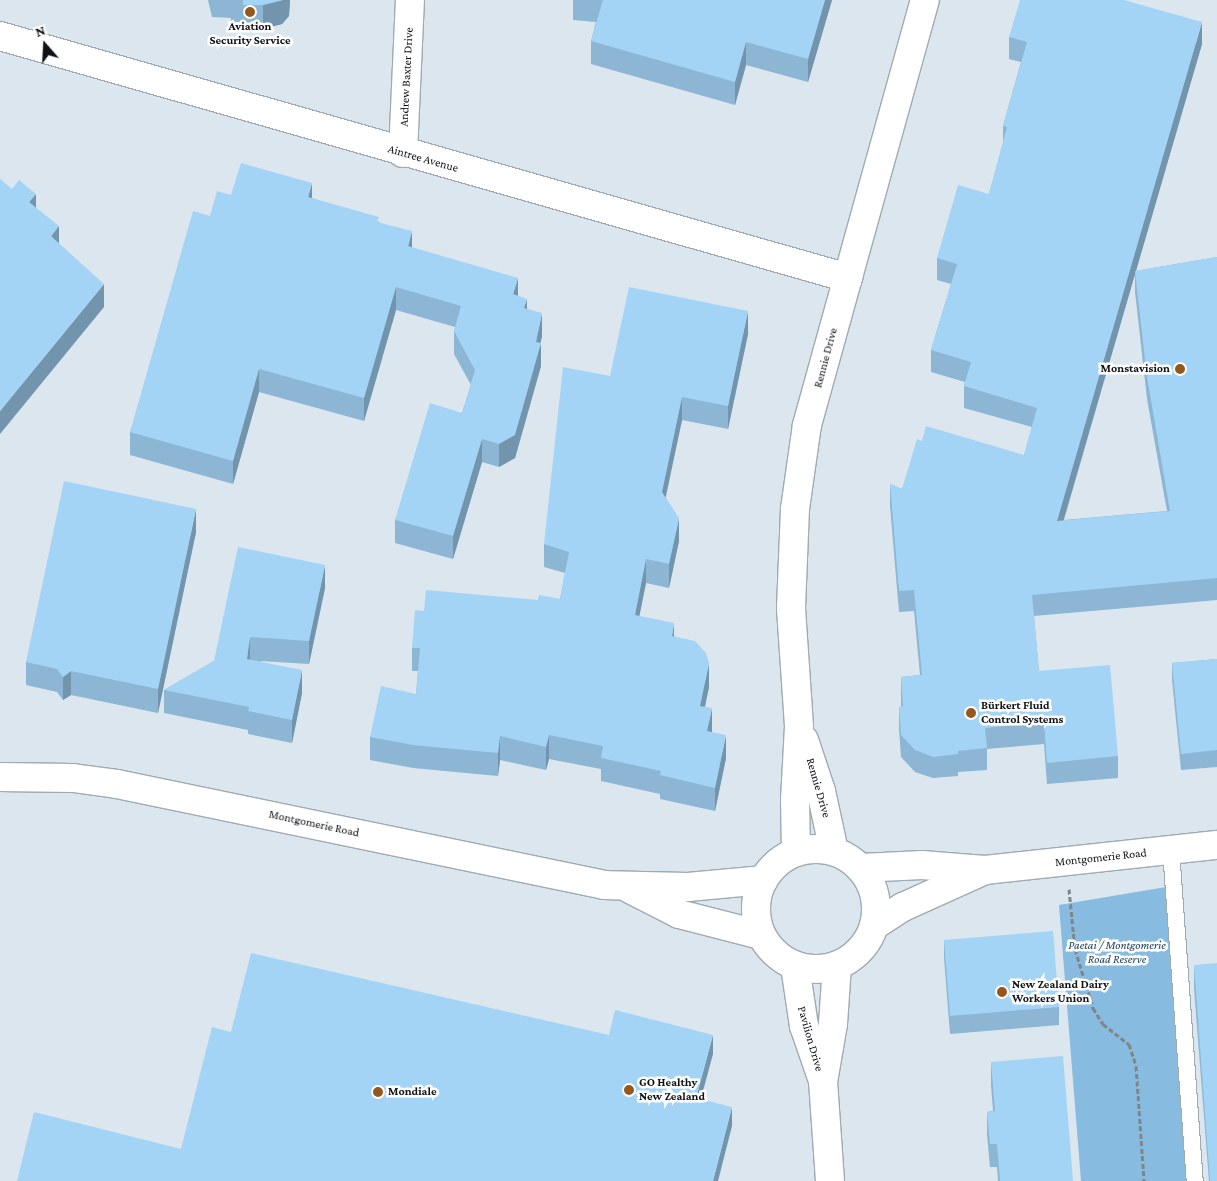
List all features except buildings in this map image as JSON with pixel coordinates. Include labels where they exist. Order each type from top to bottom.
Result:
[{"type":"street","name":"Andrew Baxter Drive","points":[[403,153],[410,0]]},
{"type":"street","name":"Rennie Drive","points":[[796,852],[795,800],[799,726],[791,608],[795,510],[807,425],[926,0]]},
{"type":"street","name":"Aintree Avenue","points":[[0,36],[403,153],[848,278]]},
{"type":"street","name":"Rennie Drive","points":[[799,726],[821,790],[834,851]]},
{"type":"street","name":"Montgomerie Road","points":[[0,777],[73,778],[117,784],[604,885],[688,887],[764,880]]},
{"type":"street","name":"Montgomerie Road","points":[[861,868],[922,865],[984,870],[1217,845]]},
{"type":"street","points":[[809,849],[834,851],[861,868],[874,892],[877,905],[875,925],[866,943],[853,957],[837,966],[816,970],[795,966],[775,954],[761,935],[756,917],[757,898],[764,880],[777,863],[796,852],[809,849]]},
{"type":"street","name":"Montgomerie Road","points":[[875,925],[903,907],[984,870]]},
{"type":"street","name":"Montgomerie Road","points":[[626,887],[679,914],[761,935]]},
{"type":"street","name":"Pavilion Drive","points":[[795,966],[804,1026],[823,1082]]},
{"type":"street","name":"Pavilion Drive","points":[[830,1181],[823,1082],[833,1024],[837,966]]},
{"type":"lane","points":[[1171,850],[1195,1181]]},
{"type":"path","points":[[1066,862],[1075,949],[1093,1008],[1104,1024],[1129,1044],[1136,1066],[1144,1181]]},
{"type":"green space","name":"Paetai / Montgomerie Road Reserve","points":[[1166,887],[1186,1181],[1081,1181],[1059,905]]},
{"type":"place","name":"Aviation Security Service","points":[[250,12]]},
{"type":"place","name":"Monstavision","points":[[1180,369]]},
{"type":"place","name":"Bürkert Fluid Control Systems","points":[[971,713]]},
{"type":"place","name":"New Zealand Dairy Workers Union","points":[[1002,992]]},
{"type":"place","name":"GO Healthy New Zealand","points":[[629,1090]]},
{"type":"place","name":"Mondiale","points":[[378,1092]]}]
